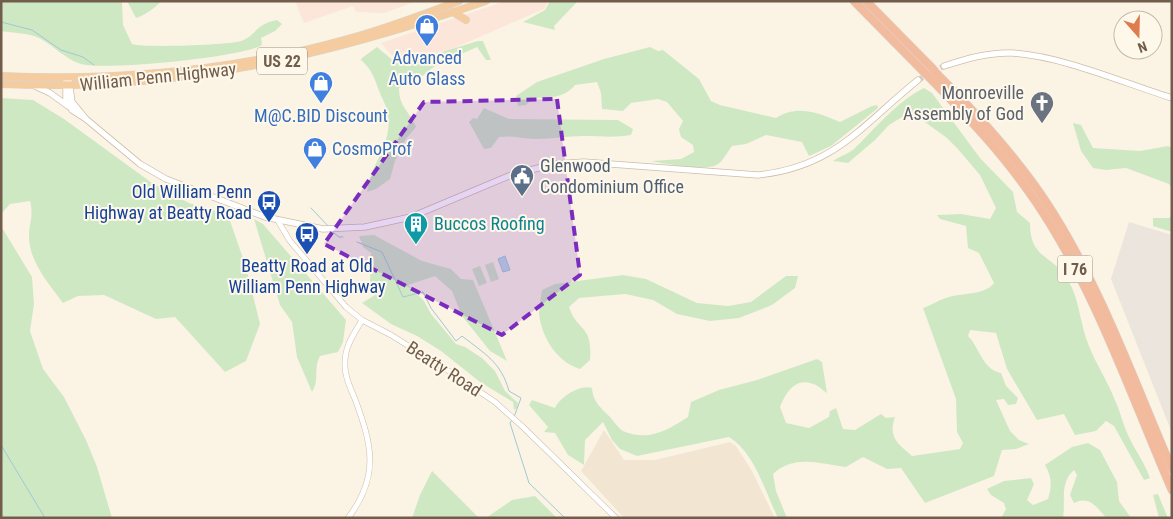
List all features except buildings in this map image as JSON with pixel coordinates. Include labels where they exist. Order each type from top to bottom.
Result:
[{"type":"highway","name":"William Penn Highway","points":[[1,76],[68,77],[154,72],[271,57],[358,36],[460,1]]},
{"type":"highway","name":"William Penn Highway","points":[[1,84],[68,85],[164,80],[246,68],[352,44],[486,1]]},
{"type":"highway","name":"I 76","points":[[854,1],[924,71],[999,152],[1052,227],[1090,299],[1172,490]]},
{"type":"highway","name":"I 76","points":[[866,1],[1005,146],[1065,232],[1101,304],[1172,469]]},
{"type":"highway","points":[[453,12],[466,20],[471,7]]},
{"type":"main road","points":[[944,66],[990,54],[1012,53],[1071,65],[1172,98]]},
{"type":"main road","points":[[68,77],[66,100],[69,107]]},
{"type":"main road","points":[[68,85],[72,102],[86,119],[140,164],[157,174],[278,221],[323,229],[340,229],[387,223],[410,217],[510,175],[554,164],[584,162],[742,174],[778,173],[828,155],[918,80]]},
{"type":"main road","points":[[34,85],[50,93],[86,119]]},
{"type":"street","name":"Beatty Road","points":[[278,221],[282,231],[340,300],[362,320],[391,335],[494,402],[524,428],[616,518]]},
{"type":"street","points":[[348,518],[364,491],[370,463],[368,436],[345,372],[346,349],[362,320]]},
{"type":"highlighted area","points":[[557,99],[580,275],[502,335],[324,244],[424,102]]},
{"type":"shaded area","points":[[295,1],[417,1],[384,13],[356,12],[353,6],[304,23]]},
{"type":"shaded area","points":[[505,1],[548,1],[544,9],[447,51],[397,61],[381,43]]},
{"type":"shaded area","points":[[1129,222],[1172,235],[1172,433],[1111,279]]},
{"type":"shaded area","points":[[604,430],[624,460],[655,460],[730,442],[736,446],[752,471],[775,518],[624,518],[581,471]]},
{"type":"green space","points":[[1,1],[122,1],[123,25],[132,44],[139,45],[186,46],[241,41],[264,24],[277,20],[282,24],[275,31],[261,38],[262,45],[250,50],[173,62],[94,66],[75,62],[35,36],[1,31]]},
{"type":"green space","points":[[127,1],[162,1],[147,13],[136,18]]},
{"type":"green space","points":[[550,1],[578,1],[554,26],[555,30],[523,22],[545,10]]},
{"type":"green space","points":[[483,41],[491,60],[486,60],[477,47],[435,66],[420,78],[399,88],[399,95],[403,105],[416,127],[405,140],[395,161],[390,179],[376,189],[367,192],[369,181],[385,143],[389,122],[385,104],[373,75],[361,60],[362,58],[377,47],[396,63],[406,63]]},
{"type":"green space","points":[[650,47],[658,51],[663,50],[699,79],[711,101],[720,105],[776,118],[792,111],[808,111],[840,122],[872,106],[877,105],[878,108],[831,146],[809,156],[802,142],[766,135],[746,144],[732,146],[717,165],[692,167],[652,161],[681,159],[694,152],[693,145],[681,137],[679,129],[683,121],[667,102],[658,99],[631,103],[623,111],[602,109],[601,93],[597,82],[575,85],[571,90],[561,95],[533,98],[526,105],[518,106],[516,96],[537,82],[604,59]]},
{"type":"green space","points":[[924,88],[932,93],[980,158],[1013,192],[1017,212],[1030,223],[1034,244],[1043,256],[1056,265],[1068,280],[1075,296],[1089,346],[1111,391],[1129,437],[1150,478],[1144,480],[1114,426],[1106,421],[1096,431],[1075,435],[1064,414],[1037,420],[1007,369],[996,333],[970,330],[968,336],[985,363],[1001,373],[1006,386],[1018,398],[1016,404],[1008,405],[1004,399],[996,400],[1010,431],[1019,440],[1029,444],[1016,449],[1002,450],[994,476],[925,503],[901,468],[887,469],[863,457],[846,467],[799,462],[781,468],[773,474],[776,491],[787,518],[778,518],[753,463],[738,444],[729,437],[637,456],[620,449],[612,440],[603,422],[585,440],[584,465],[568,455],[555,433],[544,432],[548,427],[529,405],[532,400],[555,408],[571,392],[587,387],[592,388],[598,404],[621,430],[632,434],[649,435],[665,430],[688,417],[691,402],[719,390],[757,380],[817,359],[822,362],[827,393],[818,386],[807,382],[796,385],[788,392],[780,407],[786,423],[809,428],[829,417],[830,411],[836,408],[843,429],[855,430],[881,414],[886,418],[895,417],[893,435],[898,443],[912,456],[960,449],[963,443],[957,432],[956,399],[923,308],[946,298],[985,290],[994,283],[979,253],[968,248],[966,226],[940,219],[937,215],[961,214],[990,219],[996,208],[980,175],[957,148],[947,138],[918,117],[902,117],[889,125],[848,163],[833,161],[854,149],[904,100]]},
{"type":"green space","points":[[1,98],[33,100],[64,119],[152,183],[189,203],[228,215],[246,267],[260,324],[246,361],[225,372],[175,317],[156,319],[104,295],[78,296],[63,303],[46,280],[32,255],[29,236],[30,201],[10,204],[1,214]]},
{"type":"green space","points":[[484,108],[509,119],[618,120],[633,129],[631,135],[619,136],[537,139],[499,137],[491,148],[484,149],[469,122],[473,118],[477,119]]},
{"type":"green space","points":[[1073,123],[1081,125],[1093,148],[1140,151],[1168,146],[1172,148],[1172,188],[1169,184],[1126,168],[1106,170],[1093,168],[1081,151]]},
{"type":"green space","points":[[1172,215],[1172,232],[1153,226],[1153,218],[1169,218]]},
{"type":"green space","points":[[254,219],[263,224],[346,320],[343,342],[338,352],[320,356],[317,365],[316,383],[312,392],[297,357],[292,322],[280,305]]},
{"type":"green space","points":[[1,226],[32,277],[34,304],[30,331],[43,369],[64,397],[86,440],[97,467],[112,518],[1,518]]},
{"type":"green space","points":[[374,235],[422,261],[451,269],[461,279],[473,280],[507,361],[490,351],[462,316],[452,291],[435,276],[408,285],[424,301],[431,314],[456,344],[465,347],[482,358],[495,371],[505,391],[518,403],[517,408],[514,410],[513,402],[480,382],[441,351],[417,336],[391,324],[362,303],[375,295],[370,283],[371,253],[363,247],[359,236]]},
{"type":"green space","points":[[493,262],[499,279],[491,282],[485,265]]},
{"type":"green space","points":[[480,266],[487,283],[479,286],[472,269]]},
{"type":"green space","points":[[623,275],[646,279],[697,303],[728,306],[751,302],[786,276],[798,276],[795,288],[772,305],[739,318],[710,321],[677,314],[653,300],[625,294],[579,298],[569,307],[576,321],[587,334],[590,360],[580,369],[572,366],[564,361],[552,348],[543,332],[539,314],[542,290],[555,284]]},
{"type":"green space","points":[[1088,443],[1100,450],[1117,482],[1119,501],[1131,518],[1106,518],[1096,506],[1088,501],[1084,500],[1074,503],[1070,495],[1077,475],[1074,470],[1066,481],[1063,518],[1001,518],[1006,509],[1004,503],[991,495],[987,489],[1004,481],[1031,478],[1034,484],[1027,500],[1033,505],[1048,499],[1051,482],[1045,465],[1072,447]]},
{"type":"green space","points":[[432,471],[479,518],[412,518],[420,495]]},
{"type":"green space","points":[[1158,494],[1168,518],[1159,518],[1153,495]]},
{"type":"green space","points":[[535,496],[557,518],[486,518],[512,500]]},
{"type":"water","points":[[505,256],[510,270],[503,272],[498,259]]},
{"type":"waterway","points":[[1,22],[32,30],[61,50],[83,57],[94,65]]},
{"type":"waterway","points":[[311,208],[329,227]]},
{"type":"waterway","points":[[333,232],[339,237],[343,237]]},
{"type":"waterway","points":[[357,242],[382,252],[403,297],[423,292],[431,308],[456,341],[462,336],[491,359],[502,373],[509,391],[521,398],[514,417]]},
{"type":"waterway","points":[[512,420],[510,423],[529,483],[565,518]]},
{"type":"waterway","points":[[1,445],[45,518]]},
{"type":"tunnel","points":[[918,80],[944,66]]},
{"type":"place","name":"Advanced Auto Glass","points":[[427,47]]},
{"type":"place","name":"M@C.BID Discount","points":[[321,104]]},
{"type":"place","name":"Monroeville Assembly of God","points":[[1042,124]]},
{"type":"place","name":"CosmoProf","points":[[315,170]]},
{"type":"place","name":"Glenwood Condominium Office","points":[[522,197]]},
{"type":"place","name":"Old William Penn Highway at Beatty Road","points":[[269,223]]},
{"type":"place","name":"Buccos Roofing","points":[[416,245]]},
{"type":"place","name":"Beatty Road at Old William Penn Highway","points":[[307,255]]}]
